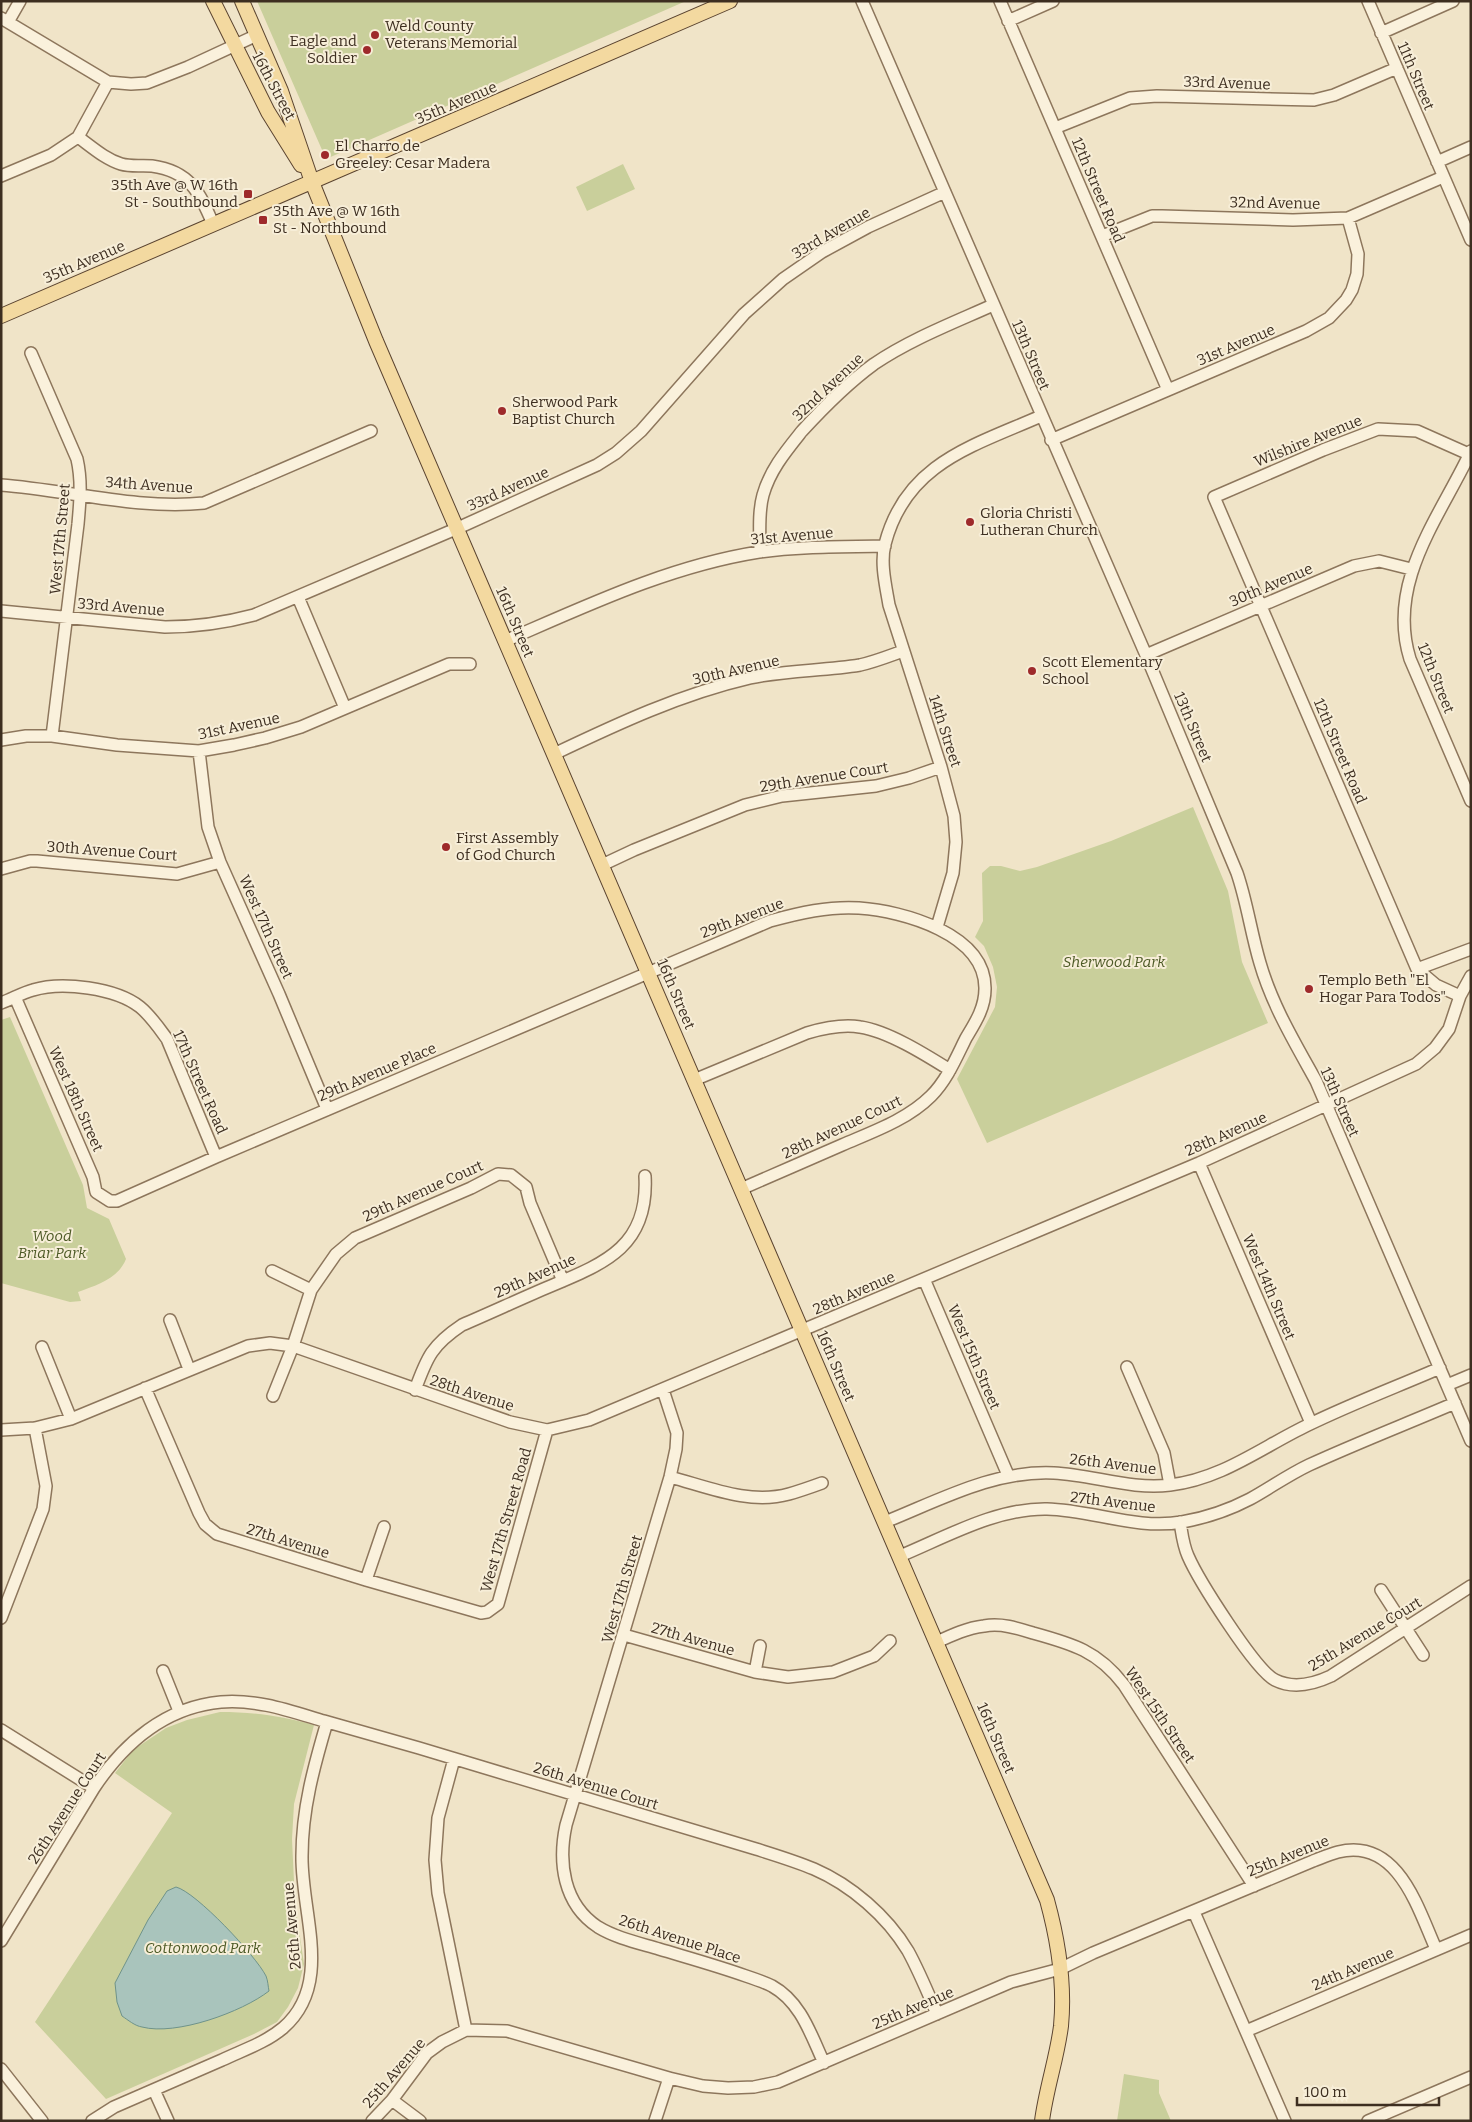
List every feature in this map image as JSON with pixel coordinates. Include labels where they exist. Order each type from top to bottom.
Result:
[{"type":"main road","name":"16th Street","points":[[213,1],[268,112],[312,182]]},
{"type":"main road","name":"16th Street","points":[[242,1],[291,118],[312,182],[351,281],[1048,1901],[1057,1938],[1060,1969],[1060,2026],[1042,2121]]},
{"type":"main road","name":"35th Avenue","points":[[1,316],[730,1]]},
{"type":"street","points":[[20,1],[4,20],[108,82],[146,83],[257,35]]},
{"type":"street","name":"13th Street","points":[[862,1],[1051,440],[1146,654],[1237,873],[1246,898],[1260,963],[1268,986],[1286,1027],[1316,1081],[1471,1441]]},
{"type":"street","name":"12th Street Road","points":[[1000,1],[1168,390]]},
{"type":"street","points":[[1008,21],[1053,1]]},
{"type":"street","name":"11th Street","points":[[1368,1],[1443,177]]},
{"type":"street","points":[[1381,33],[1453,1]]},
{"type":"street","name":"33rd Avenue","points":[[1055,128],[1130,98],[1157,96],[1314,100],[1334,95],[1397,68]]},
{"type":"street","points":[[1,176],[51,156],[78,137],[108,82]]},
{"type":"street","points":[[78,137],[109,159],[123,165],[153,166],[183,177],[202,196],[213,224]]},
{"type":"street","points":[[1437,162],[1471,147]]},
{"type":"street","points":[[1443,177],[1471,240]]},
{"type":"street","name":"32nd Avenue","points":[[1102,236],[1157,216],[1192,215],[1293,220],[1348,218],[1443,177]]},
{"type":"street","name":"33rd Avenue","points":[[1,611],[190,627],[227,622],[254,615],[458,528],[572,477],[616,453],[641,431],[744,314],[784,279],[822,252],[868,226],[945,192]]},
{"type":"street","name":"31st Avenue","points":[[1051,440],[1306,331],[1329,318],[1346,300],[1357,274],[1358,254],[1348,218]]},
{"type":"street","name":"32nd Avenue","points":[[760,552],[760,505],[768,480],[787,449],[812,421],[847,386],[874,364],[926,334],[993,305]]},
{"type":"street","name":"West 17th Street","points":[[31,353],[76,458],[80,473],[81,494],[52,736]]},
{"type":"street","points":[[885,546],[896,515],[909,494],[924,476],[963,450],[1041,416]]},
{"type":"street","name":"Wilshire Avenue","points":[[1214,497],[1323,450],[1378,429],[1418,430],[1470,454]]},
{"type":"street","name":"34th Avenue","points":[[1,485],[153,503],[182,505],[204,503],[371,431]]},
{"type":"street","name":"12th Street","points":[[1470,454],[1411,569],[1404,600],[1403,618],[1406,646],[1471,801]]},
{"type":"street","name":"12th Street Road","points":[[1214,497],[1417,969],[1436,985],[1460,996]]},
{"type":"street","name":"31st Avenue","points":[[506,640],[621,591],[674,572],[760,552],[815,547],[885,546]]},
{"type":"street","name":"14th Street","points":[[885,546],[885,583],[889,605],[953,809],[956,842],[953,873],[936,927]]},
{"type":"street","name":"30th Avenue","points":[[1146,654],[1366,562],[1379,561],[1411,569]]},
{"type":"street","points":[[298,597],[345,708]]},
{"type":"street","name":"30th Avenue","points":[[554,754],[611,727],[701,691],[751,678],[860,665],[903,651]]},
{"type":"street","name":"31st Avenue","points":[[1,740],[26,736],[52,736],[117,745],[199,751],[265,738],[301,727],[449,664],[470,664]]},
{"type":"street","name":"West 17th Street","points":[[199,751],[208,827],[220,862],[279,994],[327,1109]]},
{"type":"street","name":"29th Avenue Court","points":[[602,865],[745,805],[791,795],[876,786],[941,767]]},
{"type":"street","name":"30th Avenue Court","points":[[1,869],[30,861],[37,861],[177,874],[220,862]]},
{"type":"street","name":"29th Avenue","points":[[649,972],[770,921],[821,909],[858,908],[884,911],[936,927]]},
{"type":"street","name":"28th Avenue Court","points":[[741,1189],[872,1132],[908,1114],[930,1097],[950,1070],[982,1008],[985,989],[982,970],[974,955],[957,940],[936,927]]},
{"type":"street","points":[[1417,969],[1471,949]]},
{"type":"street","name":"29th Avenue Place","points":[[117,1201],[216,1156],[649,972]]},
{"type":"street","name":"28th Avenue","points":[[1,1430],[35,1428],[71,1419],[248,1346],[270,1344],[293,1346],[510,1422],[547,1430],[589,1420],[1199,1162],[1416,1064],[1435,1048],[1449,1029],[1460,996],[1471,976]]},
{"type":"street","name":"17th Street Road","points":[[15,997],[46,987],[73,987],[118,995],[140,1007],[156,1024],[167,1040],[216,1156]]},
{"type":"street","points":[[1,1003],[15,997]]},
{"type":"street","name":"West 18th Street","points":[[15,997],[93,1176],[96,1192],[110,1201],[117,1201]]},
{"type":"street","points":[[694,1080],[807,1033],[826,1027],[841,1026],[859,1027],[884,1034],[950,1070]]},
{"type":"street","name":"West 14th Street","points":[[1199,1162],[1311,1423]]},
{"type":"street","name":"29th Avenue Court","points":[[273,1396],[293,1346],[311,1290],[336,1254],[356,1238],[471,1188],[498,1174],[511,1175],[521,1181],[526,1187],[530,1203],[563,1281]]},
{"type":"street","name":"29th Avenue","points":[[415,1390],[425,1362],[443,1338],[462,1325],[598,1265],[622,1248],[637,1227],[642,1214],[646,1194],[645,1176]]},
{"type":"street","points":[[272,1271],[311,1290]]},
{"type":"street","name":"West 15th Street","points":[[924,1279],[1008,1475]]},
{"type":"street","points":[[170,1320],[189,1369]]},
{"type":"street","points":[[42,1347],[71,1419]]},
{"type":"street","points":[[1127,1367],[1164,1453],[1170,1485]]},
{"type":"street","name":"26th Avenue","points":[[885,1522],[988,1480],[1008,1475],[1054,1473],[1092,1476],[1130,1484],[1170,1485],[1209,1477],[1311,1423],[1440,1368]]},
{"type":"street","points":[[1447,1385],[1471,1375]]},
{"type":"street","name":"27th Avenue","points":[[145,1388],[199,1513],[205,1524],[217,1534],[473,1612],[487,1612]]},
{"type":"street","name":"West 17th Street","points":[[574,1795],[624,1635],[670,1477],[676,1449],[676,1433],[663,1390]]},
{"type":"street","name":"27th Avenue","points":[[900,1556],[978,1524],[1006,1514],[1026,1510],[1046,1509],[1086,1513],[1131,1522],[1180,1522],[1219,1512],[1249,1500],[1309,1465],[1455,1403]]},
{"type":"street","points":[[1,1618],[43,1508],[46,1486],[35,1428]]},
{"type":"street","name":"West 17th Street Road","points":[[487,1612],[498,1604],[547,1430]]},
{"type":"street","points":[[670,1477],[732,1495],[750,1497],[788,1495],[822,1483]]},
{"type":"street","name":"25th Avenue Court","points":[[1180,1522],[1188,1555],[1199,1577],[1256,1663],[1270,1677],[1277,1681],[1297,1685],[1309,1685],[1321,1681],[1471,1586]]},
{"type":"street","points":[[366,1580],[384,1528]]},
{"type":"street","points":[[1381,1590],[1423,1655]]},
{"type":"street","name":"West 15th Street","points":[[937,1642],[967,1629],[985,1625],[1011,1627],[1075,1645],[1106,1664],[1124,1685],[1254,1886]]},
{"type":"street","name":"27th Avenue","points":[[624,1635],[755,1672],[797,1677],[833,1672],[874,1656],[890,1641]]},
{"type":"street","points":[[755,1672],[760,1646]]},
{"type":"street","points":[[163,1672],[179,1711]]},
{"type":"street","name":"26th Avenue Court","points":[[1,1941],[94,1788],[107,1768],[126,1747],[149,1728],[179,1711],[209,1704],[244,1701],[268,1704],[756,1848],[814,1869],[837,1881],[867,1902],[890,1926],[908,1951],[938,2014]]},
{"type":"street","name":"26th Avenue","points":[[92,2121],[114,2107],[270,2038],[292,2020],[299,2009],[310,1986],[312,1973],[312,1955],[303,1889],[304,1820],[309,1784],[327,1722]]},
{"type":"street","points":[[1,1730],[94,1788]]},
{"type":"street","points":[[454,1759],[438,1818],[435,1860],[438,1893],[466,2030]]},
{"type":"street","name":"26th Avenue Place","points":[[574,1795],[562,1844],[562,1873],[578,1906],[586,1916],[604,1930],[631,1941],[722,1967],[772,1986],[794,2004],[804,2019],[824,2063]]},
{"type":"street","name":"25th Avenue","points":[[372,2121],[392,2100],[427,2053],[442,2042],[466,2030],[507,2031],[669,2078],[720,2088],[754,2087],[778,2082],[1011,1982],[1060,1969],[1093,1953],[1340,1851],[1366,1852],[1379,1857],[1400,1874],[1406,1882],[1436,1949]]},
{"type":"street","points":[[1194,1912],[1285,2121]]},
{"type":"street","name":"24th Avenue","points":[[1246,2031],[1471,1935]]},
{"type":"street","points":[[1,2069],[42,2121]]},
{"type":"street","points":[[1368,2121],[1471,2077]]},
{"type":"street","points":[[655,2121],[669,2078]]},
{"type":"street","points":[[154,2090],[168,2121]]},
{"type":"street","points":[[392,2100],[420,2121]]},
{"type":"green space","points":[[257,1],[686,1],[326,159]]},
{"type":"green space","points":[[623,164],[635,189],[587,211],[576,187]]},
{"type":"green space","name":"Sherwood Park","points":[[1193,807],[1228,891],[1242,962],[1268,1023],[987,1143],[957,1079],[995,1007],[997,987],[993,967],[984,946],[975,937],[983,921],[982,873],[990,866],[1001,866],[1020,871],[1037,867],[1111,841]]},
{"type":"green space","name":"Wood Briar Park","points":[[10,1017],[83,1185],[87,1208],[109,1219],[126,1259],[118,1272],[99,1284],[78,1292],[81,1301],[70,1302],[1,1283],[1,1020]]},
{"type":"green space","name":"Cottonwood Park","points":[[220,1712],[267,1715],[314,1725],[294,1804],[292,1839],[295,1903],[304,1964],[298,1988],[277,2022],[106,2099],[35,2022],[172,1813],[115,1773],[133,1750],[166,1728],[187,1720]]},
{"type":"green space","points":[[1124,2074],[1159,2080],[1159,2093],[1171,2121],[1117,2121]]},
{"type":"water","points":[[176,1887],[185,1891],[211,1912],[251,1954],[266,1976],[269,1991],[243,2007],[190,2025],[156,2029],[139,2026],[122,2016],[117,2002],[115,1983],[148,1920],[167,1891]]},
{"type":"place","name":"Weld County Veterans Memorial","points":[[375,35]]},
{"type":"place","name":"Eagle and Soldier","points":[[367,50]]},
{"type":"place","name":"El Charro de Greeley: Cesar Madera","points":[[325,155]]},
{"type":"place","name":"35th Ave @ W 16th St - Southbound","points":[[248,194]]},
{"type":"place","name":"35th Ave @ W 16th St - Northbound","points":[[263,220]]},
{"type":"place","name":"Sherwood Park Baptist Church","points":[[502,411]]},
{"type":"place","name":"Gloria Christi Lutheran Church","points":[[970,522]]},
{"type":"place","name":"Scott Elementary School","points":[[1032,671]]},
{"type":"place","name":"First Assembly of God Church","points":[[446,847]]},
{"type":"place","name":"Templo Beth \"El Hogar Para Todos\"","points":[[1309,989]]}]
